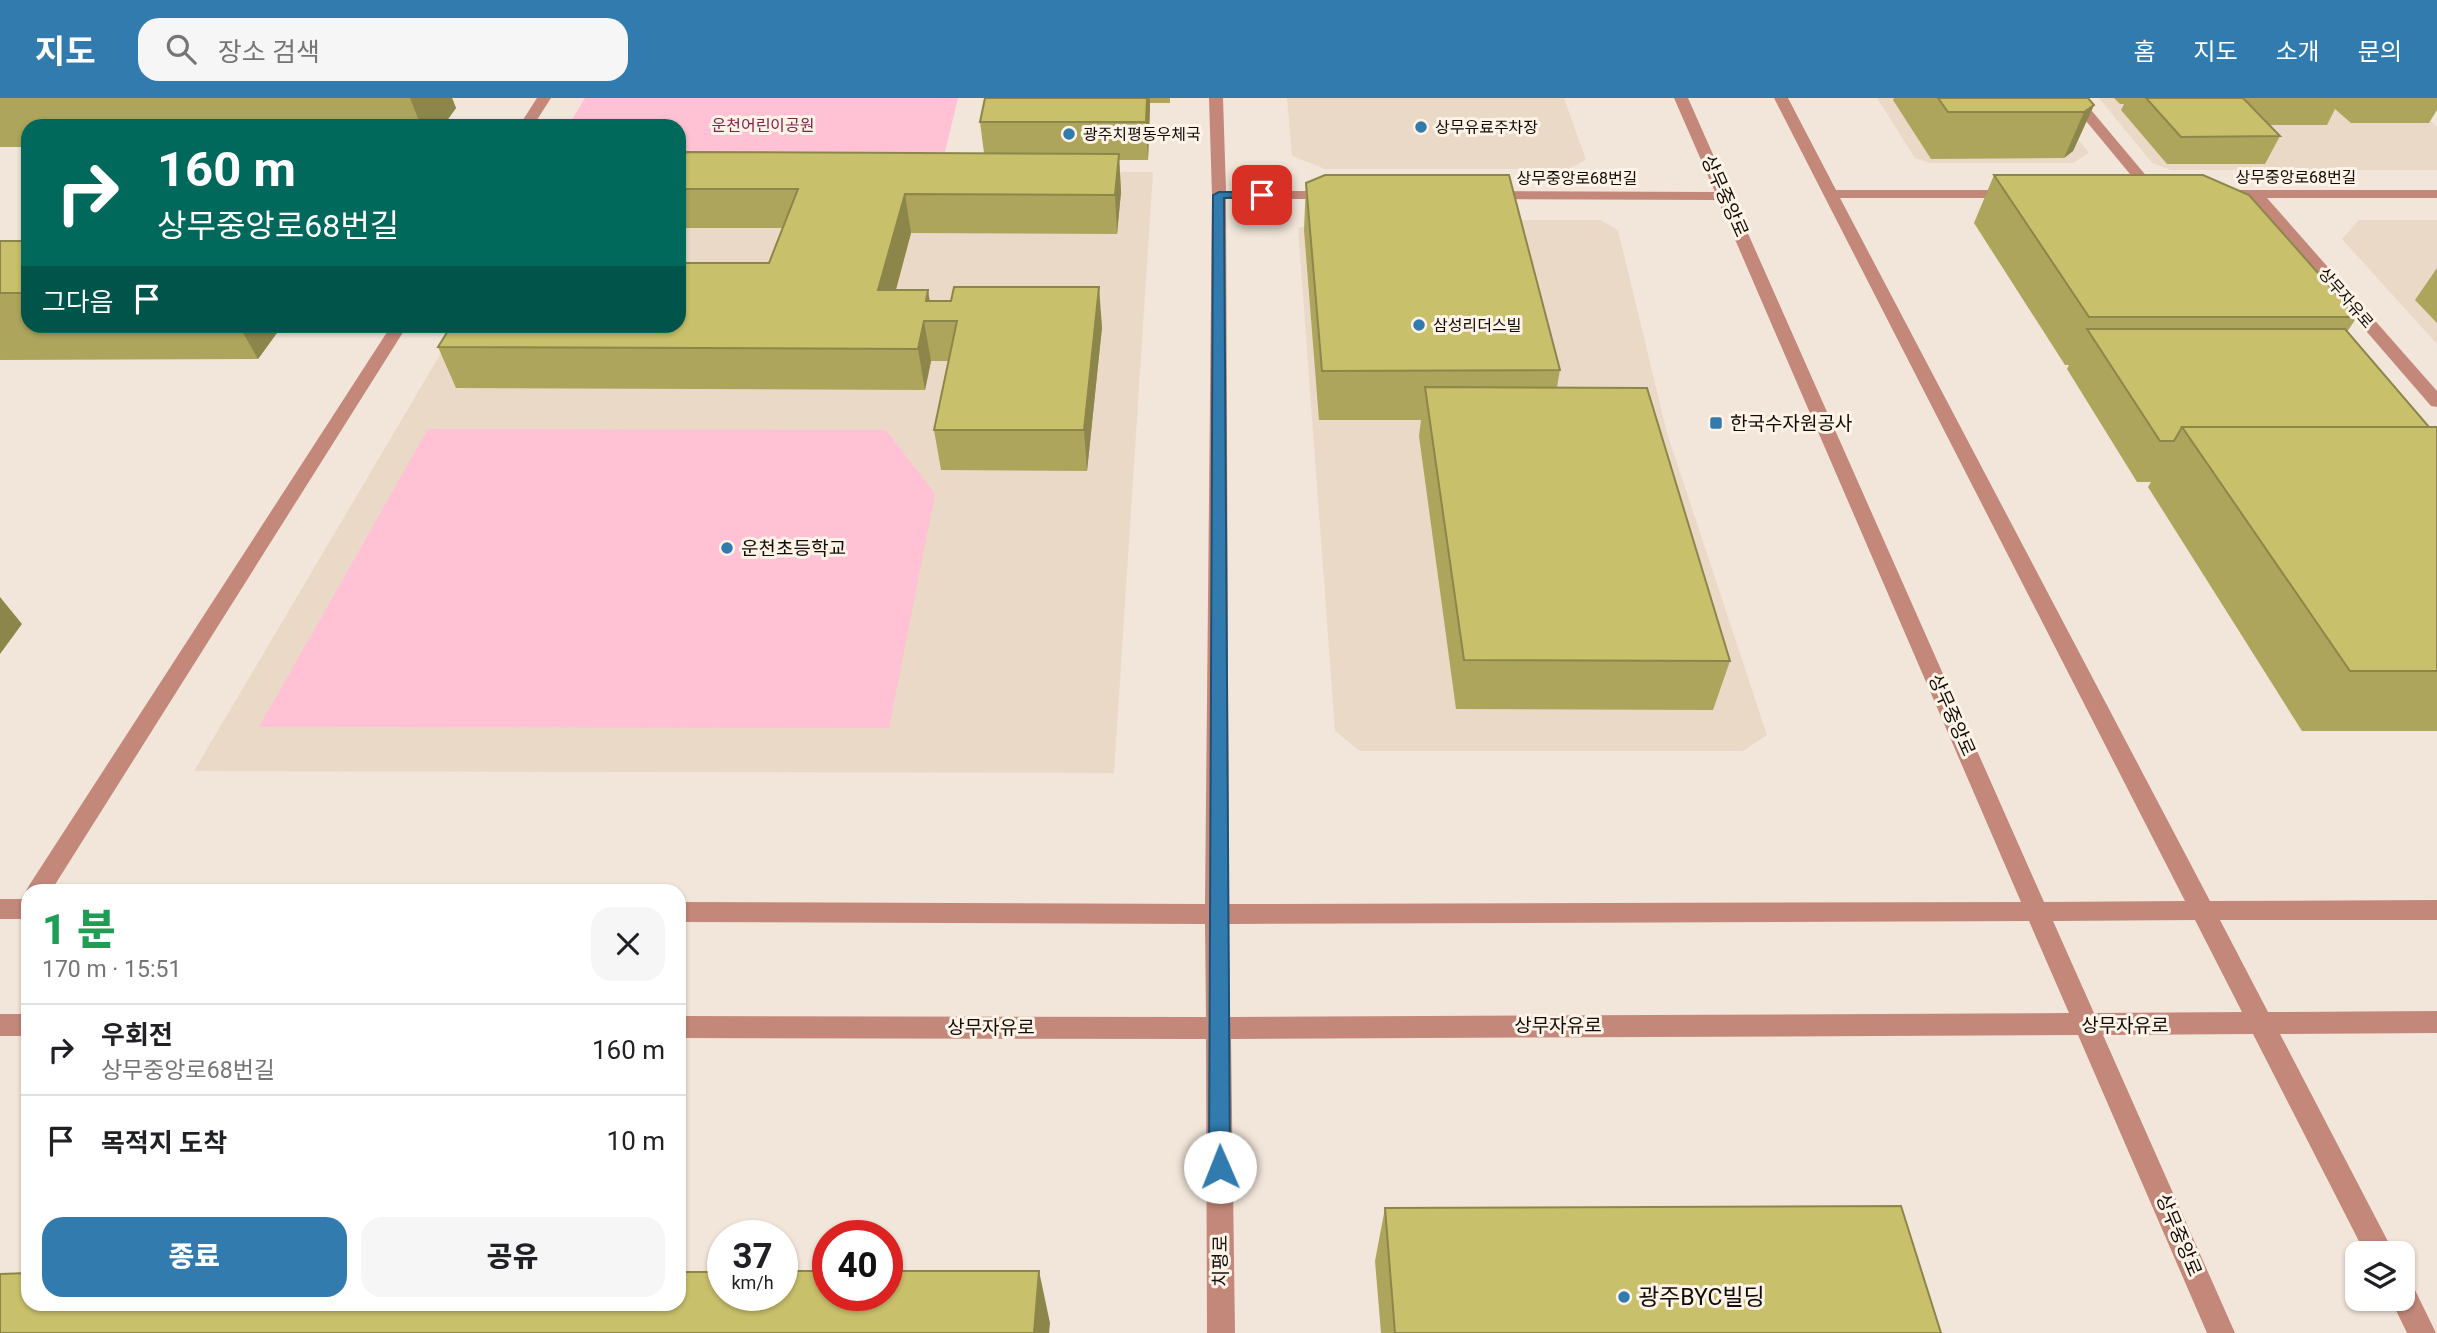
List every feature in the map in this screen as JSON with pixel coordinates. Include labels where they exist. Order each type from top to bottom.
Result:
[{"type":"street","points":[[530,119],[544,98]]},
{"type":"street","name":"치평로","points":[[1216,98],[1219,195],[1217,914],[1221,1333]]},
{"type":"street","name":"상무중앙로","points":[[1682,98],[2221,1333]]},
{"type":"street","points":[[1781,98],[2374,1241]]},
{"type":"street","points":[[2074,98],[2160,194],[2127,194]]},
{"type":"street","points":[[1831,194],[2033,194]]},
{"type":"street","name":"상무중앙로68번길","points":[[2204,194],[2437,194]]},
{"type":"street","name":"상무자유로","points":[[2255,194],[2437,402]]},
{"type":"street","points":[[1219,195],[1345,195]]},
{"type":"street","name":"상무중앙로68번길","points":[[1468,195],[1725,196]]},
{"type":"street","points":[[43,884],[395,333]]},
{"type":"street","points":[[0,909],[21,906]]},
{"type":"street","points":[[686,912],[2205,913],[2437,910]]},
{"type":"street","name":"상무자유로","points":[[686,1027],[1218,1028],[2263,1025],[2437,1022]]},
{"type":"street","points":[[0,1025],[21,1025]]},
{"type":"street","points":[[2411,1311],[2422,1333]]},
{"type":"shaded area","name":"상무유료주차장","points":[[1287,98],[1564,98],[1586,160],[1568,169],[1325,169],[1292,156]]},
{"type":"shaded area","points":[[1877,98],[2046,98],[2089,153],[2073,163],[1930,163],[1915,158]]},
{"type":"shaded area","points":[[2099,98],[2406,98],[2437,127],[2437,170],[2171,170],[2152,163]]},
{"type":"shaded area","name":"운천초등학교","points":[[686,171],[1153,172],[1114,773],[194,771],[453,333],[686,333]]},
{"type":"shaded area","points":[[1322,220],[1600,220],[1618,230],[1667,433],[1767,735],[1743,751],[1360,751],[1335,731],[1298,228]]},
{"type":"shaded area","points":[[2359,220],[2437,220],[2437,344],[2342,239]]},
{"type":"green space","name":"운천어린이공원","points":[[585,98],[958,98],[945,152],[686,152],[686,119],[572,119]]},
{"type":"green space","points":[[428,429],[886,430],[935,494],[889,728],[259,727]]},
{"type":"building","points":[[985,98],[1147,98],[1146,122],[980,122]]},
{"type":"building","points":[[1938,98],[2088,98],[2094,105],[2084,112],[1948,112]]},
{"type":"building","points":[[2146,98],[2243,98],[2280,136],[2181,137]]},
{"type":"building","points":[[686,152],[1119,154],[1115,195],[905,194],[878,290],[928,290],[926,301],[951,301],[954,287],[1099,287],[1084,430],[934,430],[957,321],[924,321],[918,349],[438,347],[447,333],[686,333],[686,263],[769,263],[798,189],[686,189]]},
{"type":"building","name":"삼성리더스빌","points":[[1325,175],[1509,175],[1560,370],[1322,371],[1306,183]]},
{"type":"building","points":[[1994,175],[2203,175],[2249,195],[2357,317],[2089,317]]},
{"type":"building","points":[[0,241],[21,241],[21,293],[0,293]]},
{"type":"building","points":[[2087,329],[2345,329],[2429,427],[2182,427],[2174,441],[2160,441]]},
{"type":"building","points":[[1425,387],[1647,388],[1730,661],[1464,660]]},
{"type":"building","points":[[2182,427],[2437,427],[2437,671],[2350,671]]},
{"type":"building","points":[[1901,1206],[1941,1333],[1395,1333],[1385,1208]]},
{"type":"building","points":[[798,1271],[812,1271],[812,1311],[903,1311],[903,1271],[1039,1271],[1034,1333],[0,1333],[0,1274],[21,1273],[21,1311],[686,1311],[686,1272],[707,1272],[707,1311],[798,1311]]},
{"type":"place","name":"상무유료주차장","points":[[1421,127]]},
{"type":"place","name":"광주치평동우체국","points":[[1069,134]]},
{"type":"place","name":"삼성리더스빌","points":[[1419,325]]},
{"type":"place","name":"한국수자원공사","points":[[1716,423]]},
{"type":"place","name":"운천초등학교","points":[[727,548]]},
{"type":"place","name":"광주BYC빌딩","points":[[1624,1297]]},
{"type":"route","points":[[1220,1167],[1217,914],[1219,195],[1262,195]]}]
